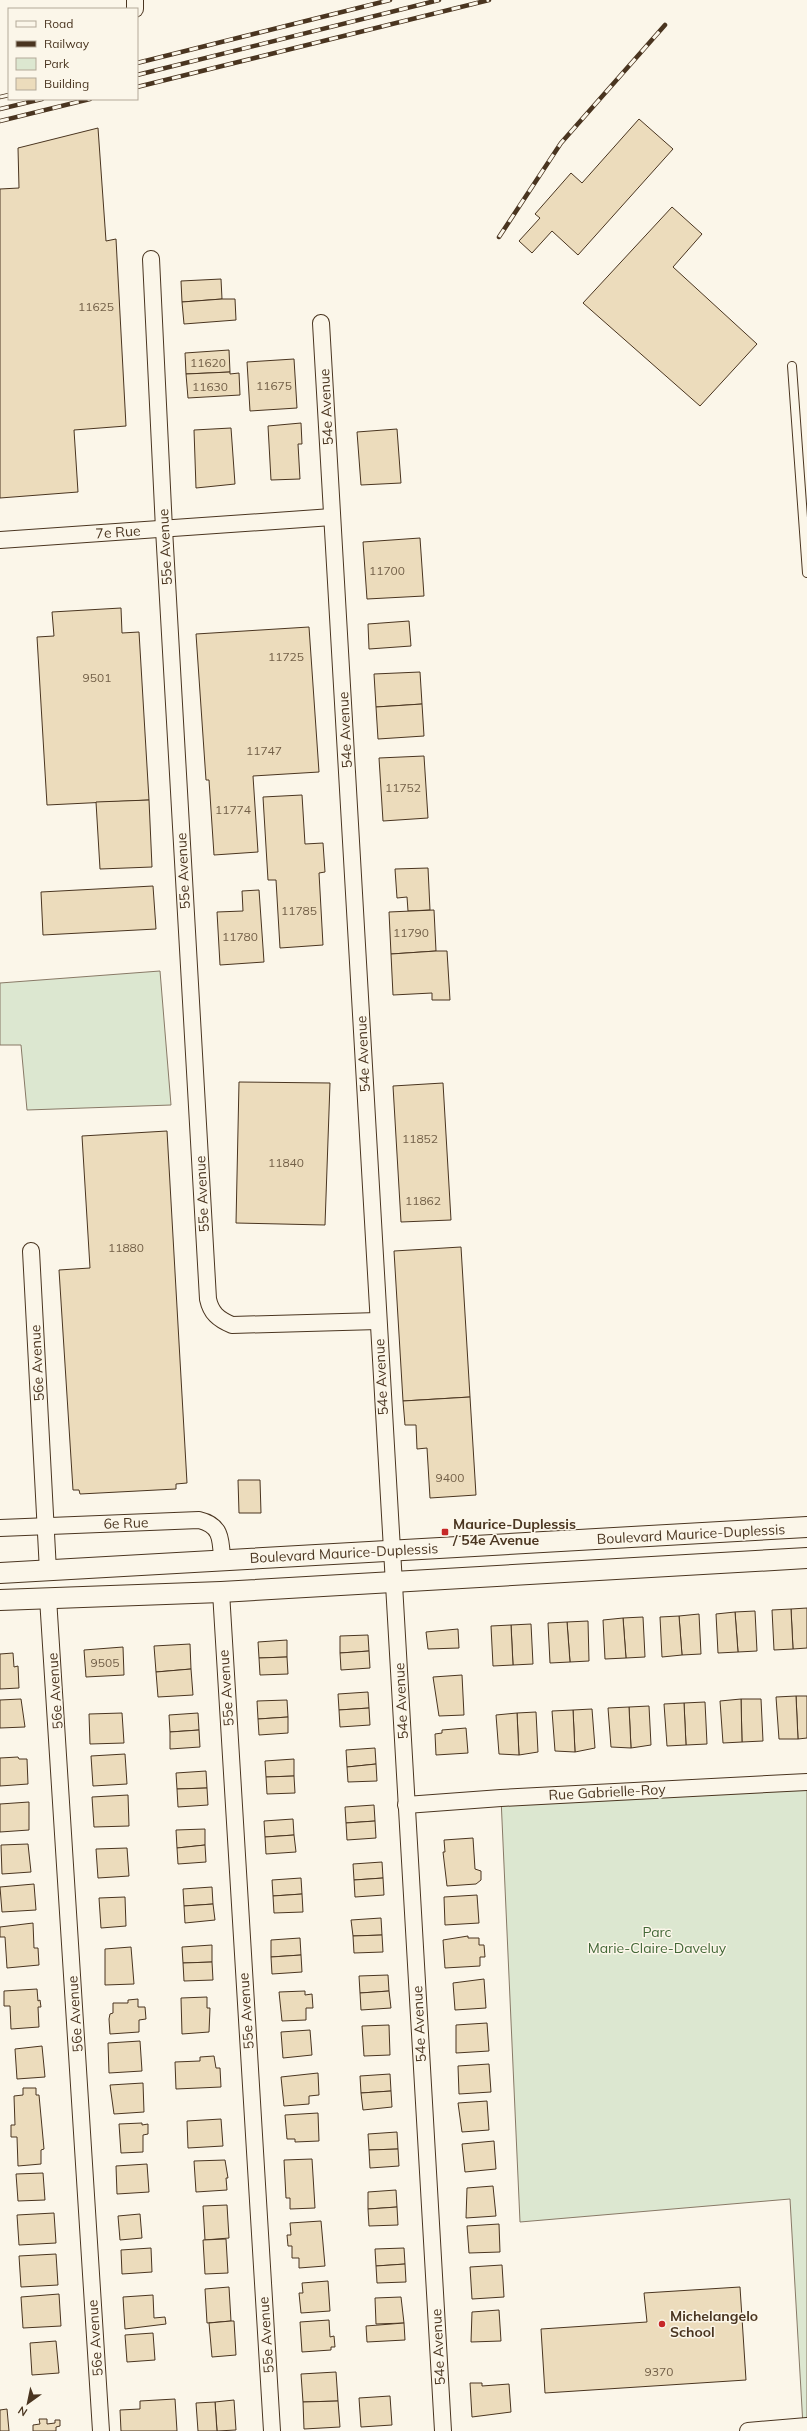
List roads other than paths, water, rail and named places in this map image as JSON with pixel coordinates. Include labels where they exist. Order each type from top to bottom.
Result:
[{"type":"street","name":"55e Avenue","points":[[151,259],[164,529],[210,1308],[216,1316],[232,1325],[378,1320]]},
{"type":"street","name":"54e Avenue","points":[[321,323],[443,2431]]},
{"type":"street","name":"7e Rue","points":[[0,540],[332,517]]},
{"type":"street","name":"56e Avenue","points":[[31,1251],[48,1571]]},
{"type":"street","name":"6e Rue","points":[[0,1528],[198,1520],[213,1525],[218,1530],[221,1536],[222,1560]]},
{"type":"street","name":"Boulevard Maurice-Duplessis","points":[[0,1573],[807,1527]]},
{"type":"street","points":[[0,1600],[220,1592],[807,1558]]},
{"type":"street","name":"55e Avenue","points":[[220,1592],[272,2431]]},
{"type":"street","name":"56e Avenue","points":[[48,1598],[101,2431]]},
{"type":"street","name":"Rue Gabrielle-Roy","points":[[406,1805],[501,1798],[807,1782]]},
{"type":"street","points":[[748,2431],[807,2426]]},
{"type":"lane","points":[[792,366],[807,573]]},
{"type":"railway","points":[[138,63],[390,0]]},
{"type":"railway","points":[[138,75],[439,0]]},
{"type":"railway","points":[[138,87],[489,0]]},
{"type":"railway","points":[[499,237],[561,143],[665,25]]},
{"type":"railway","points":[[0,97],[8,95]]},
{"type":"railway","points":[[0,109],[38,100]]},
{"type":"railway","points":[[0,121],[86,100]]},
{"type":"place","name":"Maurice-Duplessis / 54e Avenue","points":[[445,1532]]},
{"type":"place","name":"Michelangelo School","points":[[662,2324]]},
{"type":"park label","name":"Parc Marie-Claire-Daveluy","points":[[657,1940]]}]
